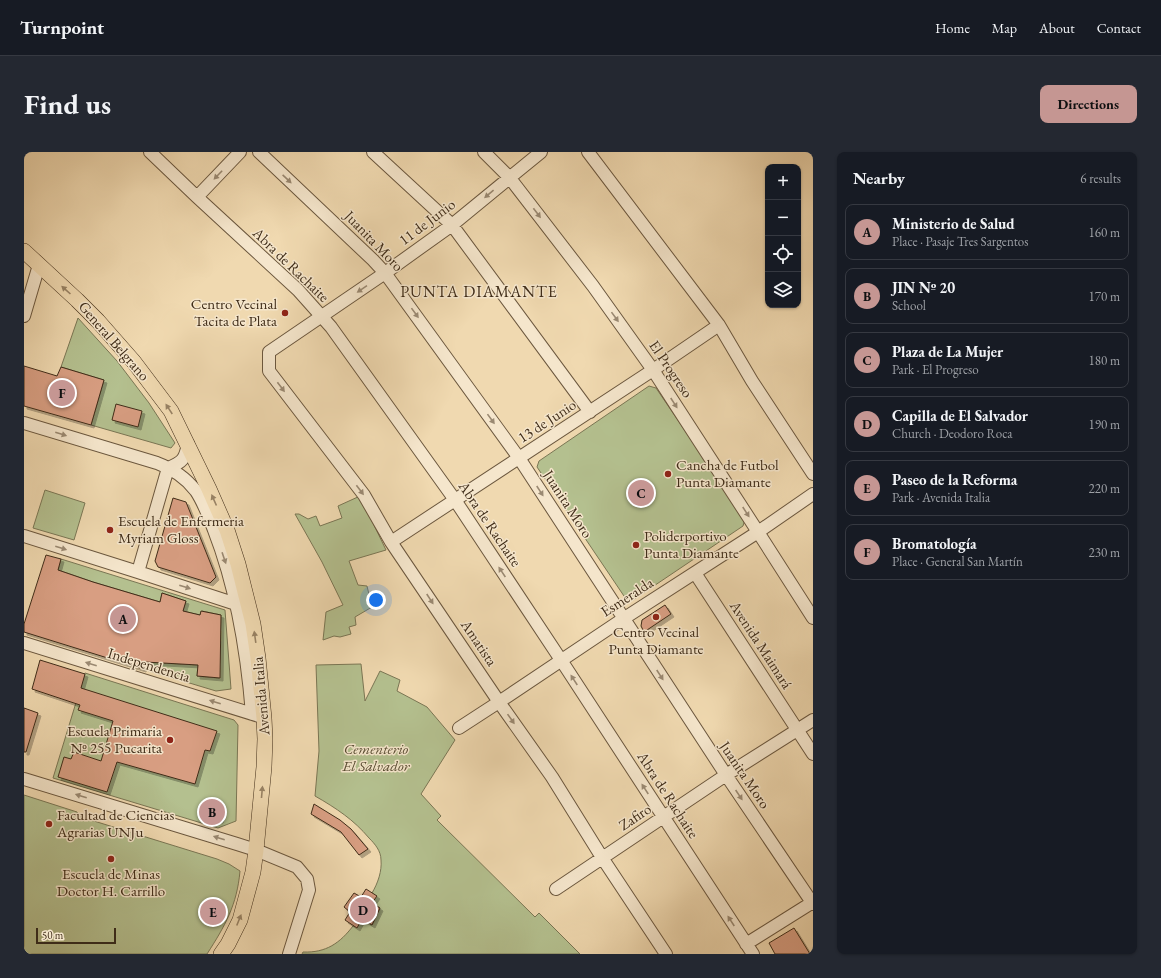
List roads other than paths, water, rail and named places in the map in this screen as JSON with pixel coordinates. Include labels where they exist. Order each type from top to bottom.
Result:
[{"type":"main road","name":"General Belgrano","points":[[24,251],[77,300],[121,347],[148,379],[171,411],[188,444]]},
{"type":"main road","name":"Avenida Italia","points":[[188,444],[219,512],[238,564],[253,624],[258,658],[258,716],[265,740],[264,767],[253,872],[242,912],[234,932],[221,954]]},
{"type":"street","name":"Abra de Rachaite","points":[[150,152],[298,290],[331,327],[454,500],[561,660],[753,954]]},
{"type":"street","points":[[197,197],[240,152]]},
{"type":"street","name":"Juanita Moro","points":[[258,152],[386,273],[519,458],[726,775],[813,902]]},
{"type":"street","points":[[373,152],[452,225],[590,412]]},
{"type":"street","name":"El Progreso","points":[[484,152],[509,177],[593,286],[653,370],[813,618]]},
{"type":"street","name":"11 de Junio","points":[[269,352],[386,273],[452,225],[541,152]]},
{"type":"street","points":[[588,152],[719,325],[752,381],[813,474]]},
{"type":"street","points":[[24,316],[39,265]]},
{"type":"street","name":"13 de Junio","points":[[391,542],[590,412],[719,325]]},
{"type":"street","name":"Amatista","points":[[269,352],[269,370],[364,496],[391,542],[499,702],[552,777],[603,859],[666,954]]},
{"type":"street","name":"Avenida Italia","points":[[24,423],[157,463],[183,477],[196,491],[204,505],[229,573],[242,631],[258,716]]},
{"type":"street","points":[[138,572],[168,468],[176,465],[186,456],[188,444]]},
{"type":"street","name":"Esmeralda","points":[[459,728],[623,618],[758,532],[813,494]]},
{"type":"street","points":[[24,536],[236,604]]},
{"type":"street","name":"Avenida Maimará","points":[[695,573],[813,754]]},
{"type":"street","name":"Independencia","points":[[24,643],[258,716]]},
{"type":"street","name":"Zafiro","points":[[556,889],[603,859],[726,775],[813,720]]},
{"type":"street","points":[[24,779],[256,850],[297,867],[305,876],[309,884],[309,890],[289,954]]},
{"type":"street","points":[[746,944],[813,902]]},
{"type":"place","name":"Centro Vecinal Tacita de Plata","points":[[285,313]]},
{"type":"place","name":"Bromatología","points":[[62,393]]},
{"type":"place","name":"Cancha de Futbol Punta Diamante","points":[[668,474]]},
{"type":"place","name":"Plaza de La Mujer","points":[[641,493]]},
{"type":"place","name":"Escuela de Enfermeria Myriam Gloss","points":[[110,530]]},
{"type":"place","name":"Poliderportivo Punta Diamante","points":[[636,545]]},
{"type":"place","name":"Centro Vecinal Punta Diamante","points":[[656,617]]},
{"type":"place","name":"Ministerio de Salud","points":[[123,619]]},
{"type":"place","name":"Escuela Primaria Nº 255 Pucarita","points":[[170,740]]},
{"type":"place","name":"JIN Nº 20","points":[[212,812]]},
{"type":"place","name":"Facultad de Ciencias Agrarias UNJu","points":[[49,824]]},
{"type":"place","name":"Escuela de Minas Doctor H. Carrillo","points":[[111,859]]},
{"type":"place","name":"Capilla de El Salvador","points":[[363,910]]},
{"type":"place","name":"Paseo de la Reforma","points":[[213,912]]},
{"type":"district","name":"PUNTA DIAMANTE","points":[[479,291]]},
{"type":"park label","name":"Cementerio El Salvador","points":[[376,758]]}]
